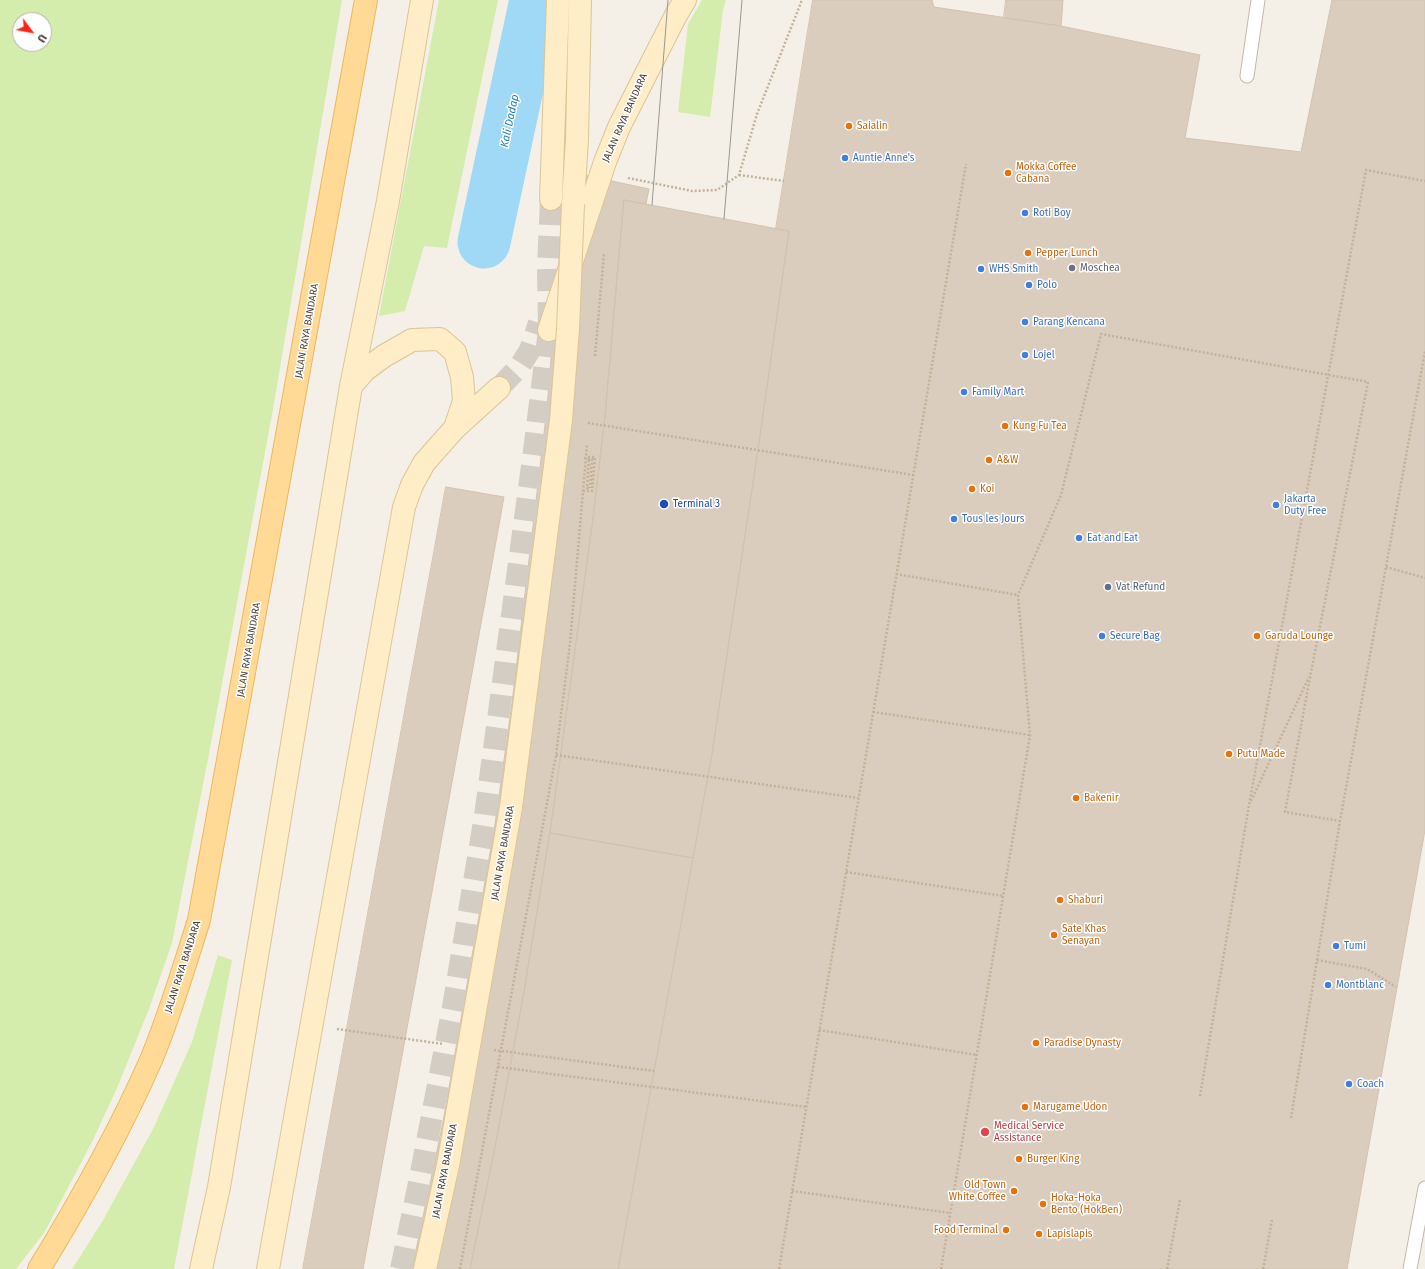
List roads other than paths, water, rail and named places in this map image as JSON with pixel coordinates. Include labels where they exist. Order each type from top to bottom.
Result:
[{"type":"main road","name":"JALAN RAYA BANDARA","points":[[39,1269],[75,1211],[113,1141],[148,1067],[176,992],[199,920],[366,0]]},
{"type":"street","points":[[201,1269],[219,1187],[351,386],[388,201],[422,0]]},
{"type":"street","points":[[551,199],[558,0]]},
{"type":"street","name":"JALAN RAYA BANDARA","points":[[425,1269],[448,1165],[511,807],[561,420],[568,329],[577,139],[580,0]]},
{"type":"street","name":"JALAN RAYA BANDARA","points":[[548,330],[619,127],[685,0]]},
{"type":"street","points":[[351,386],[365,370],[384,356],[412,340],[440,339],[455,352],[462,377],[464,401],[455,428]]},
{"type":"street","points":[[268,1269],[404,507],[412,485],[424,463],[455,428],[500,388]]},
{"type":"lane","points":[[1247,76],[1258,0]]},
{"type":"lane","points":[[1410,1269],[1425,1188]]},
{"type":"waterway","name":"Kali Dadap","points":[[484,242],[536,0]]},
{"type":"tunnel","points":[[401,1269],[453,1007],[485,816],[549,330],[548,268],[551,199]]},
{"type":"tunnel","points":[[499,388],[520,366],[530,350],[539,323]]},
{"type":"tram line","points":[[652,205],[668,0]]},
{"type":"tram line","points":[[724,219],[742,0]]},
{"type":"place","name":"Saialin","points":[[849,126]]},
{"type":"place","name":"Auntie Anne's","points":[[845,158]]},
{"type":"place","name":"Mokka Coffee Cabana","points":[[1008,173]]},
{"type":"place","name":"Roti Boy","points":[[1025,213]]},
{"type":"place","name":"Pepper Lunch","points":[[1028,253]]},
{"type":"place","name":"Moschea","points":[[1072,268]]},
{"type":"place","name":"WHS Smith","points":[[981,269]]},
{"type":"place","name":"Polo","points":[[1029,285]]},
{"type":"place","name":"Parang Kencana","points":[[1025,322]]},
{"type":"place","name":"Lojel","points":[[1025,355]]},
{"type":"place","name":"Family Mart","points":[[964,392]]},
{"type":"place","name":"Kung Fu Tea","points":[[1005,426]]},
{"type":"place","name":"A&W","points":[[989,460]]},
{"type":"place","name":"Koi","points":[[972,489]]},
{"type":"place","name":"Terminal 3","points":[[664,504]]},
{"type":"place","name":"Jakarta Duty Free","points":[[1276,505]]},
{"type":"place","name":"Tous les Jours","points":[[954,519]]},
{"type":"place","name":"Eat and Eat","points":[[1079,538]]},
{"type":"place","name":"Vat Refund","points":[[1108,587]]},
{"type":"place","name":"Secure Bag","points":[[1102,636]]},
{"type":"place","name":"Garuda Lounge","points":[[1257,636]]},
{"type":"place","name":"Putu Made","points":[[1229,754]]},
{"type":"place","name":"Bakenir","points":[[1076,798]]},
{"type":"place","name":"Shaburi","points":[[1060,900]]},
{"type":"place","name":"Sate Khas Senayan","points":[[1054,935]]},
{"type":"place","name":"Tumi","points":[[1336,946]]},
{"type":"place","name":"Montblanc","points":[[1328,985]]},
{"type":"place","name":"Paradise Dynasty","points":[[1036,1043]]},
{"type":"place","name":"Coach","points":[[1349,1084]]},
{"type":"place","name":"Marugame Udon","points":[[1025,1107]]},
{"type":"place","name":"Medical Service Assistance","points":[[985,1132]]},
{"type":"place","name":"Burger King","points":[[1019,1159]]},
{"type":"place","name":"Old Town White Coffee","points":[[1014,1191]]},
{"type":"place","name":"Hoka-Hoka Bento (HokBen)","points":[[1043,1204]]},
{"type":"place","name":"Food Terminal","points":[[1006,1230]]},
{"type":"place","name":"Lapislapis","points":[[1039,1234]]}]
